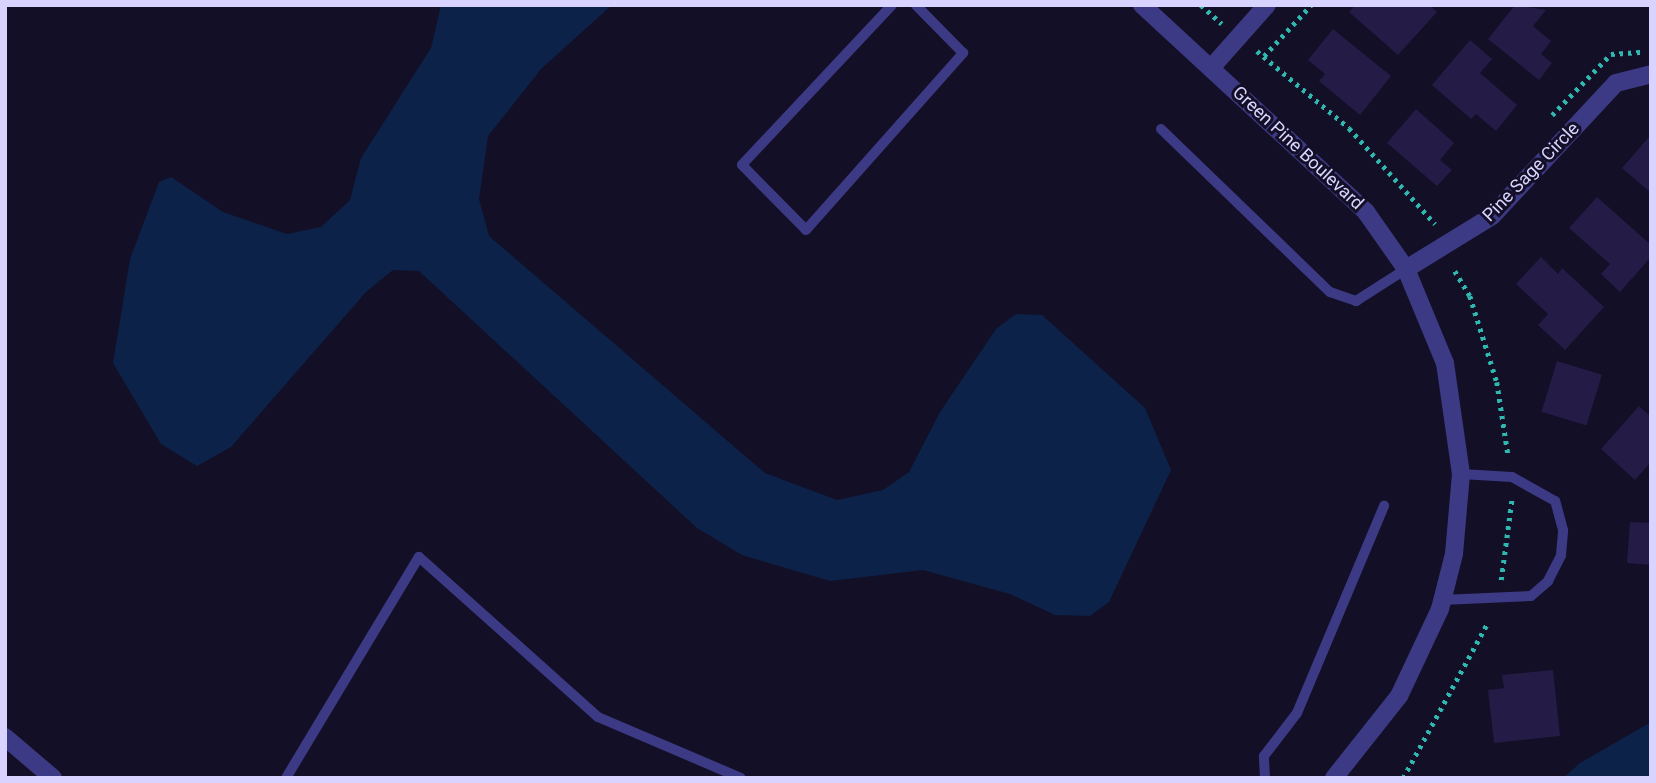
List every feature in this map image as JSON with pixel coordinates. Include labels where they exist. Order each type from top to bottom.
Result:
[{"type":"street","name":"Green Pine Boulevard","points":[[1142,5],[1339,183],[1406,270],[1445,363],[1461,474],[1454,554],[1442,600],[1399,696],[1334,778]]},
{"type":"street","points":[[1212,68],[1267,5]]},
{"type":"street","name":"Pine Sage Circle","points":[[1406,270],[1492,216],[1616,83],[1651,74]]},
{"type":"street","points":[[5,737],[53,778]]},
{"type":"lane","points":[[892,5],[743,165],[806,230],[963,53],[916,5]]},
{"type":"lane","points":[[1161,129],[1330,292],[1356,301],[1406,270]]},
{"type":"lane","points":[[1442,600],[1531,596],[1548,581],[1561,555],[1563,530],[1555,501],[1512,477],[1461,474]]},
{"type":"lane","points":[[1265,778],[1264,756],[1297,713],[1384,506]]},
{"type":"lane","points":[[286,778],[419,557],[598,717],[741,778]]},
{"type":"path","points":[[1201,5],[1223,25]]},
{"type":"path","points":[[1264,57],[1311,5]]},
{"type":"path","points":[[1257,51],[1349,128],[1431,226]]},
{"type":"path","points":[[1455,271],[1470,296],[1497,382],[1508,454]]},
{"type":"path","points":[[1500,588],[1512,498]]},
{"type":"path","points":[[1403,778],[1487,624]]},
{"type":"water","points":[[441,5],[612,5],[541,69],[488,136],[479,199],[489,236],[765,473],[837,500],[883,490],[909,472],[940,412],[996,329],[1016,314],[1042,315],[1145,408],[1171,470],[1109,602],[1090,616],[1055,615],[1010,594],[923,570],[830,581],[742,555],[697,528],[419,271],[393,270],[366,292],[231,447],[197,466],[161,444],[113,363],[130,259],[159,182],[171,177],[223,212],[287,234],[321,227],[350,200],[361,158],[431,48]]},
{"type":"water","points":[[1651,722],[1651,778],[1563,778],[1580,763]]},
{"type":"building","points":[[1355,5],[1429,5],[1437,12],[1398,55],[1349,12]]},
{"type":"building","points":[[1515,5],[1546,10],[1533,26],[1551,41],[1541,54],[1552,63],[1539,80],[1488,39]]},
{"type":"building","points":[[1333,29],[1391,76],[1360,115],[1319,81],[1325,74],[1308,60]]},
{"type":"building","points":[[1470,40],[1492,59],[1480,73],[1517,105],[1496,131],[1476,114],[1471,119],[1432,85]]},
{"type":"building","points":[[1416,109],[1454,143],[1440,160],[1452,170],[1437,186],[1387,143]]},
{"type":"building","points":[[1649,137],[1651,139],[1651,193],[1622,168]]},
{"type":"building","points":[[1597,197],[1651,245],[1651,257],[1620,292],[1601,274],[1610,264],[1569,228]]},
{"type":"building","points":[[1541,257],[1558,274],[1562,268],[1604,307],[1565,350],[1538,325],[1548,314],[1516,284]]},
{"type":"building","points":[[1557,361],[1602,375],[1586,425],[1542,412]]},
{"type":"building","points":[[1639,406],[1651,417],[1651,462],[1635,480],[1601,449]]},
{"type":"building","points":[[1630,522],[1651,523],[1651,565],[1627,563]]},
{"type":"building","points":[[1553,670],[1560,736],[1494,743],[1488,690],[1504,688],[1502,675]]}]
